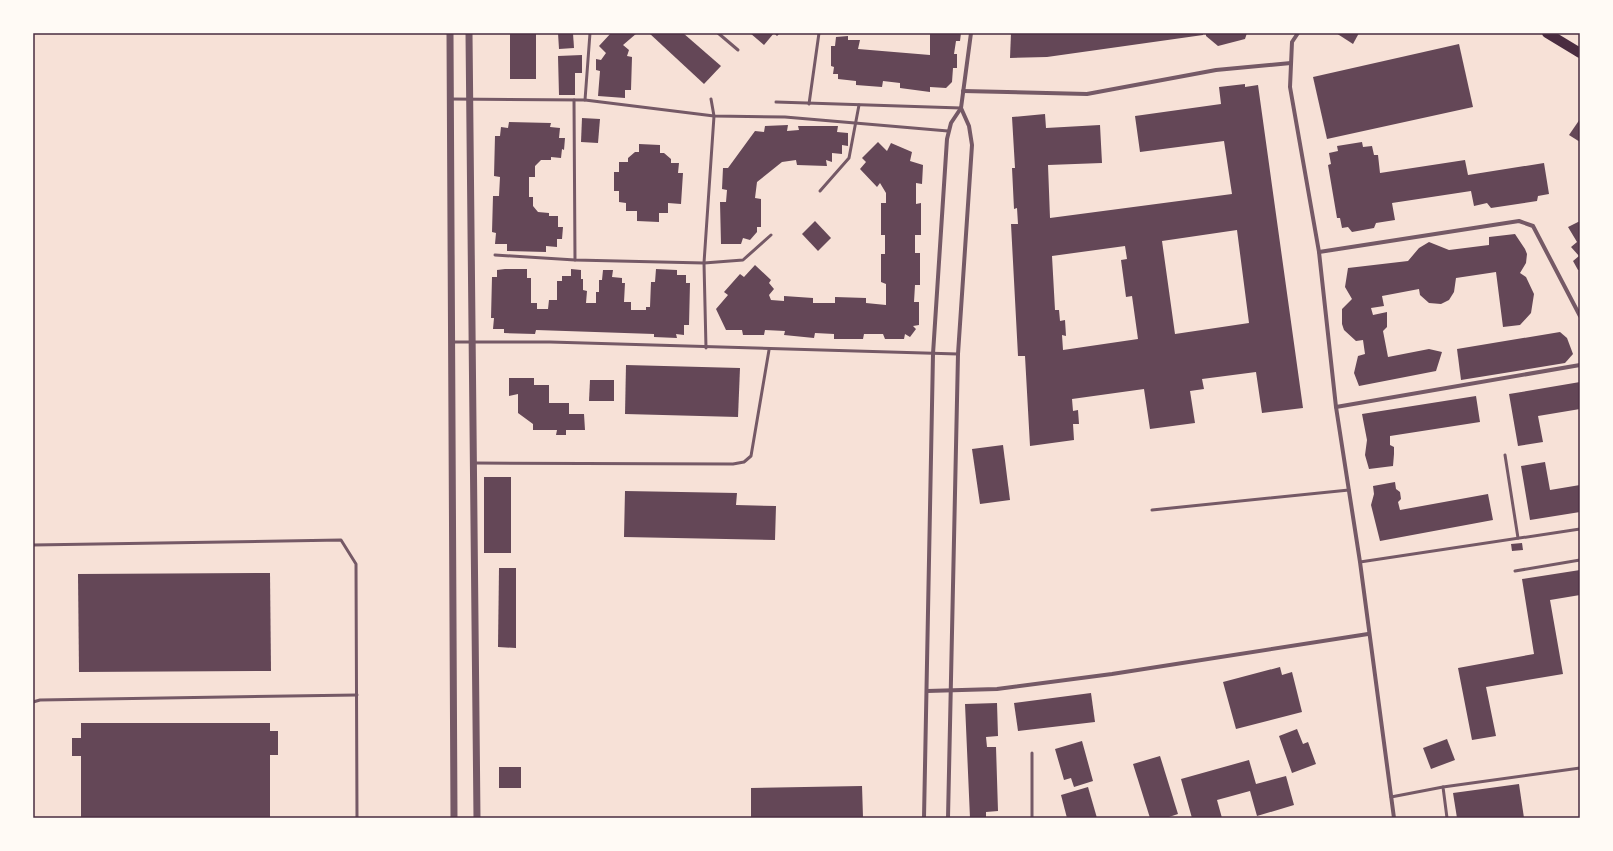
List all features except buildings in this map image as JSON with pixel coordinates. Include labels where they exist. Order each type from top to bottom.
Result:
[{"type":"main road","points":[[1548,33],[1580,53]]},
{"type":"street","points":[[450,33],[454,818]]},
{"type":"street","points":[[469,33],[472,463],[477,818]]},
{"type":"street","points":[[924,818],[933,354],[948,130],[961,108],[971,33]]},
{"type":"street","points":[[1298,33],[1292,42],[1290,88],[1319,252],[1336,407],[1360,562],[1368,634],[1394,818]]},
{"type":"street","points":[[963,91],[1087,94],[1216,70],[1291,63]]},
{"type":"street","points":[[948,818],[958,354],[972,145],[969,126],[961,108]]},
{"type":"street","points":[[1319,252],[1519,221],[1533,226],[1580,316]]},
{"type":"street","points":[[1336,407],[1580,365]]},
{"type":"street","points":[[927,691],[997,689],[1112,674],[1368,634]]},
{"type":"lane","points":[[585,100],[590,33]]},
{"type":"lane","points":[[718,33],[738,50]]},
{"type":"lane","points":[[809,104],[819,33]]},
{"type":"lane","points":[[450,99],[585,100],[714,116],[785,116],[948,130]]},
{"type":"lane","points":[[706,348],[704,263],[714,116],[711,99]]},
{"type":"lane","points":[[574,100],[575,260]]},
{"type":"lane","points":[[776,102],[961,108]]},
{"type":"lane","points":[[820,191],[848,158],[859,105]]},
{"type":"lane","points":[[495,255],[575,260],[704,263],[743,260],[772,235]]},
{"type":"lane","points":[[451,342],[550,342],[769,350],[958,354]]},
{"type":"lane","points":[[472,463],[733,464],[744,462],[751,456],[769,350]]},
{"type":"lane","points":[[1505,455],[1518,538]]},
{"type":"lane","points":[[1152,510],[1349,490]]},
{"type":"lane","points":[[1360,562],[1580,529]]},
{"type":"lane","points":[[33,546],[341,540],[356,564],[357,818]]},
{"type":"lane","points":[[1515,570],[1580,560]]},
{"type":"lane","points":[[33,702],[40,700],[357,695]]},
{"type":"lane","points":[[1032,753],[1032,818]]},
{"type":"lane","points":[[1391,798],[1443,787],[1580,768]]},
{"type":"lane","points":[[1443,787],[1447,818]]}]
